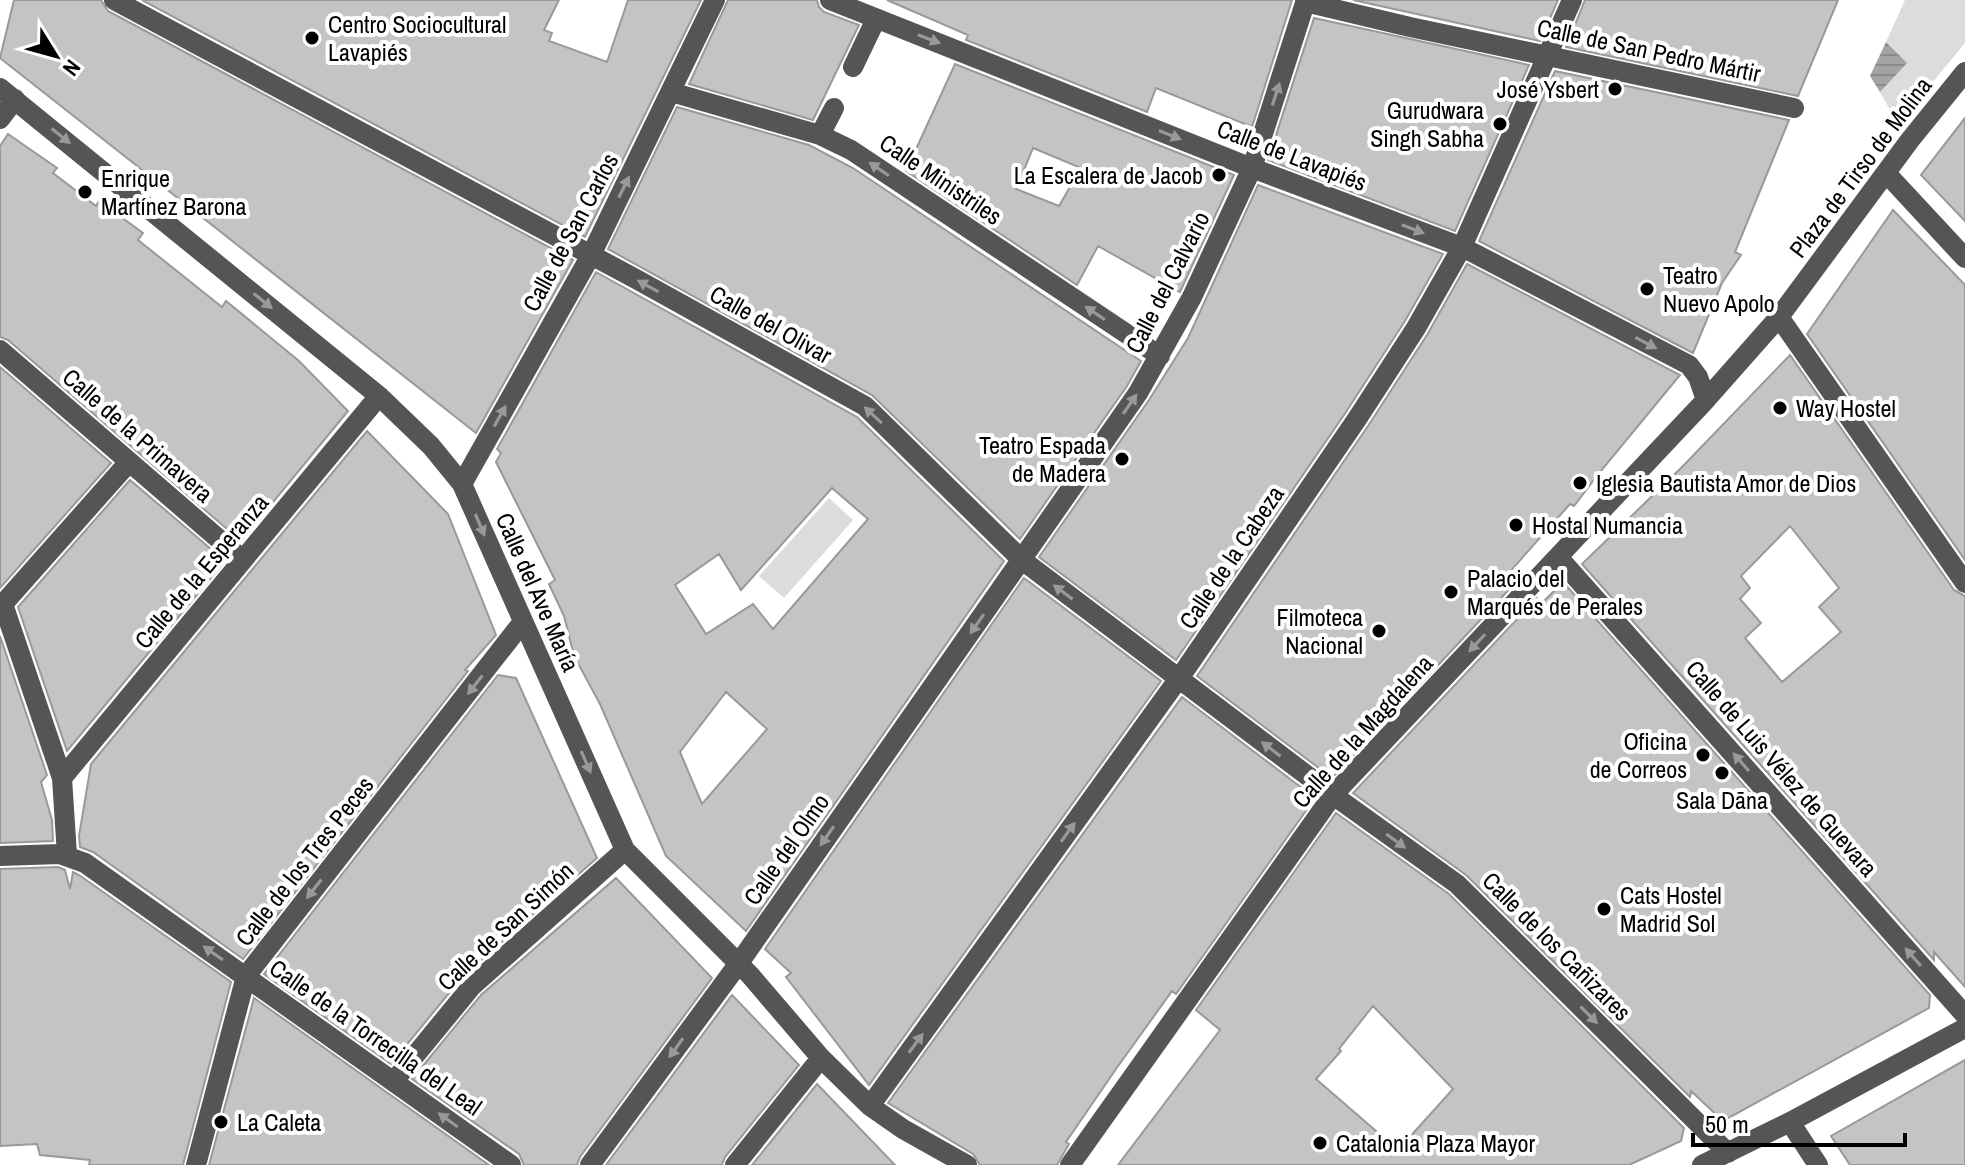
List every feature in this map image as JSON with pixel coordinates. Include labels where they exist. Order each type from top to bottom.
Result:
[{"type":"street","name":"Calle del Olivar","points":[[114,0],[591,255],[865,406],[1022,560],[1333,795]]},
{"type":"street","name":"Calle de San Carlos","points":[[462,484],[591,255],[715,0]]},
{"type":"street","name":"Calle de Lavapiés","points":[[830,0],[1252,168],[1462,247],[1689,365],[1698,377],[1704,402]]},
{"type":"street","name":"Calle de la Cabeza","points":[[870,1106],[1179,679],[1416,328],[1462,247],[1572,0]]},
{"type":"street","name":"Calle de San Pedro Mártir","points":[[1306,1],[1794,108]]},
{"type":"street","name":"Calle del Calvario","points":[[1022,560],[1138,393],[1192,297],[1252,168],[1306,1]]},
{"type":"street","points":[[853,67],[876,19]]},
{"type":"street","name":"Plaza de Tirso de Molina","points":[[1704,402],[1779,317],[1965,72]]},
{"type":"street","name":"Calle Ministriles","points":[[671,92],[820,135],[851,150],[1160,356]]},
{"type":"street","points":[[0,119],[8,94]]},
{"type":"street","name":"Calle del Ave María","points":[[8,94],[379,396],[431,446],[462,484],[625,850],[739,963],[821,1058],[870,1106],[903,1129],[967,1165]]},
{"type":"street","points":[[820,135],[834,108]]},
{"type":"street","points":[[1887,174],[1965,258]]},
{"type":"street","points":[[1779,317],[1965,583]]},
{"type":"street","name":"Calle de la Primavera","points":[[0,350],[243,560]]},
{"type":"street","name":"Calle de la Esperanza","points":[[62,778],[243,560],[256,534],[379,396]]},
{"type":"street","name":"Calle de la Magdalena","points":[[1070,1165],[1333,795],[1704,402]]},
{"type":"street","points":[[0,856],[67,855],[62,778],[3,604],[129,462]]},
{"type":"street","name":"Calle de Luis Vélez de Guevara","points":[[1558,557],[1965,1015]]},
{"type":"street","name":"Calle del Olmo","points":[[590,1165],[739,963],[1022,560]]},
{"type":"street","name":"Calle de los Tres Peces","points":[[196,1165],[246,976],[522,623]]},
{"type":"street","name":"Calle de los Cañizares","points":[[1333,795],[1457,884],[1728,1153]]},
{"type":"street","name":"Calle de San Simón","points":[[394,1081],[472,986],[625,850]]},
{"type":"street","name":"Calle de la Torrecilla del Leal","points":[[67,855],[85,863],[511,1165]]},
{"type":"street","points":[[1702,1165],[1790,1122],[1965,1028]]},
{"type":"street","points":[[735,1165],[821,1058]]},
{"type":"street","points":[[1790,1122],[1818,1165]]},
{"type":"shaded area","points":[[1905,0],[1965,0],[1965,43],[1898,124],[1880,92],[1906,63],[1886,42]]},
{"type":"shaded area","points":[[1886,42],[1907,63],[1880,92],[1870,76]]},
{"type":"shaded area","points":[[829,498],[853,520],[784,598],[759,576]]},
{"type":"building","points":[[14,0],[101,0],[108,11],[573,260],[476,433],[0,58]]},
{"type":"building","points":[[142,0],[559,0],[544,30],[552,33],[549,41],[607,62],[628,0],[701,0],[585,237]]},
{"type":"building","points":[[728,0],[817,0],[824,12],[859,25],[813,120],[689,84]]},
{"type":"building","points":[[887,0],[1292,0],[1252,127],[1156,88],[1147,112],[966,40],[968,35]]},
{"type":"building","points":[[1353,0],[1558,0],[1540,41]]},
{"type":"building","points":[[1585,0],[1838,0],[1798,96],[1566,47]]},
{"type":"building","points":[[1314,18],[1529,65],[1455,231],[1268,160]]},
{"type":"building","points":[[955,64],[1234,175],[1180,292],[1098,246],[1077,285],[906,171]],"holes":[[[1033,148],[1081,168],[1059,206],[1016,189]]]},
{"type":"building","points":[[1555,71],[1789,120],[1735,252],[1741,255],[1722,283],[1693,353],[1479,241]]},
{"type":"building","points":[[677,107],[809,145],[853,168],[1141,361],[1127,386],[1020,539],[872,395],[608,249]]},
{"type":"building","points":[[1965,118],[1965,221],[1921,175]]},
{"type":"building","points":[[8,134],[57,168],[53,173],[96,206],[99,201],[143,233],[138,240],[222,307],[226,301],[299,361],[348,411],[241,541],[8,340],[0,337],[0,146]]},
{"type":"building","points":[[1258,185],[1443,254],[1405,321],[1346,412],[1176,660],[1039,557],[1149,400],[1188,338]]},
{"type":"building","points":[[1893,210],[1965,285],[1965,560],[1807,334]]},
{"type":"building","points":[[1467,264],[1680,375],[1574,506],[1570,504],[1507,575],[1516,582],[1332,778],[1197,676],[1368,426],[1427,335]]},
{"type":"building","points":[[596,272],[857,417],[1004,561],[746,931],[666,856],[600,704],[574,656],[564,616],[549,584],[555,580],[496,462],[501,453],[497,449]],"holes":[[[832,488],[868,519],[773,629],[753,604],[706,634],[675,585],[719,554],[741,590]],[[726,692],[767,729],[702,804],[680,752]]]},
{"type":"building","points":[[1790,355],[1954,590],[1965,596],[1965,987],[1934,952],[1934,960],[1582,564],[1683,466]],"holes":[[[1790,526],[1839,588],[1819,607],[1841,632],[1782,682],[1745,638],[1761,623],[1740,599],[1750,588],[1741,576]]]},
{"type":"building","points":[[0,367],[111,463],[0,588]]},
{"type":"building","points":[[367,431],[448,514],[496,635],[465,670],[468,671],[243,959],[93,852],[80,847],[79,836],[91,764]]},
{"type":"building","points":[[130,480],[225,561],[67,751],[18,607]]},
{"type":"building","points":[[1024,578],[1161,681],[869,1085],[786,977],[791,973],[765,949]]},
{"type":"building","points":[[1563,582],[1930,995],[1929,1008],[1723,1121],[1691,1091],[1690,1097],[1466,875],[1353,793],[1537,598],[1543,602]]},
{"type":"building","points":[[0,636],[47,775],[41,782],[52,820],[53,841],[0,843]]},
{"type":"building","points":[[498,675],[516,678],[597,858],[463,976],[391,1064],[264,974]]},
{"type":"building","points":[[1182,697],[1315,798],[1176,994],[1172,991],[1116,1069],[1066,1142],[1069,1144],[1057,1165],[980,1165],[973,1154],[888,1103]]},
{"type":"building","points":[[1336,813],[1449,894],[1684,1128],[1681,1141],[1629,1165],[1118,1165],[1220,1030],[1196,1010]],"holes":[[[1373,1006],[1453,1089],[1398,1150],[1316,1079],[1341,1051],[1339,1049]]]},
{"type":"building","points":[[58,867],[65,870],[70,889],[73,872],[231,982],[183,1165],[89,1165],[90,1160],[40,1155],[37,1144],[0,1146],[0,869]]},
{"type":"building","points":[[616,878],[712,978],[577,1165],[524,1165],[519,1154],[412,1079],[481,995]]},
{"type":"building","points":[[732,995],[799,1065],[725,1157],[722,1165],[606,1165]]},
{"type":"building","points":[[254,998],[489,1165],[209,1165]]},
{"type":"building","points":[[1965,1060],[1965,1165],[1850,1165],[1831,1136]]},
{"type":"building","points":[[817,1084],[895,1165],[752,1165]]},
{"type":"place","name":"Centro Sociocultural Lavapiés","points":[[312,38]]},
{"type":"place","name":"José Ysbert","points":[[1615,89]]},
{"type":"place","name":"Gurudwara Singh Sabha","points":[[1500,124]]},
{"type":"place","name":"La Escalera de Jacob","points":[[1219,175]]},
{"type":"place","name":"Enrique Martínez Barona","points":[[85,192]]},
{"type":"place","name":"Teatro Nuevo Apolo","points":[[1647,289]]},
{"type":"place","name":"Way Hostel","points":[[1780,408]]},
{"type":"place","name":"Teatro Espada de Madera","points":[[1122,459]]},
{"type":"place","name":"Iglesia Bautista Amor de Dios","points":[[1580,483]]},
{"type":"place","name":"Hostal Numancia","points":[[1516,525]]},
{"type":"place","name":"Palacio del Marqués de Perales","points":[[1451,592]]},
{"type":"place","name":"Filmoteca Nacional","points":[[1379,631]]},
{"type":"place","name":"Oficina de Correos","points":[[1703,755]]},
{"type":"place","name":"Sala Dāna","points":[[1722,773]]},
{"type":"place","name":"Cats Hostel Madrid Sol","points":[[1604,909]]},
{"type":"place","name":"La Caleta","points":[[221,1122]]},
{"type":"place","name":"Catalonia Plaza Mayor","points":[[1320,1143]]}]
